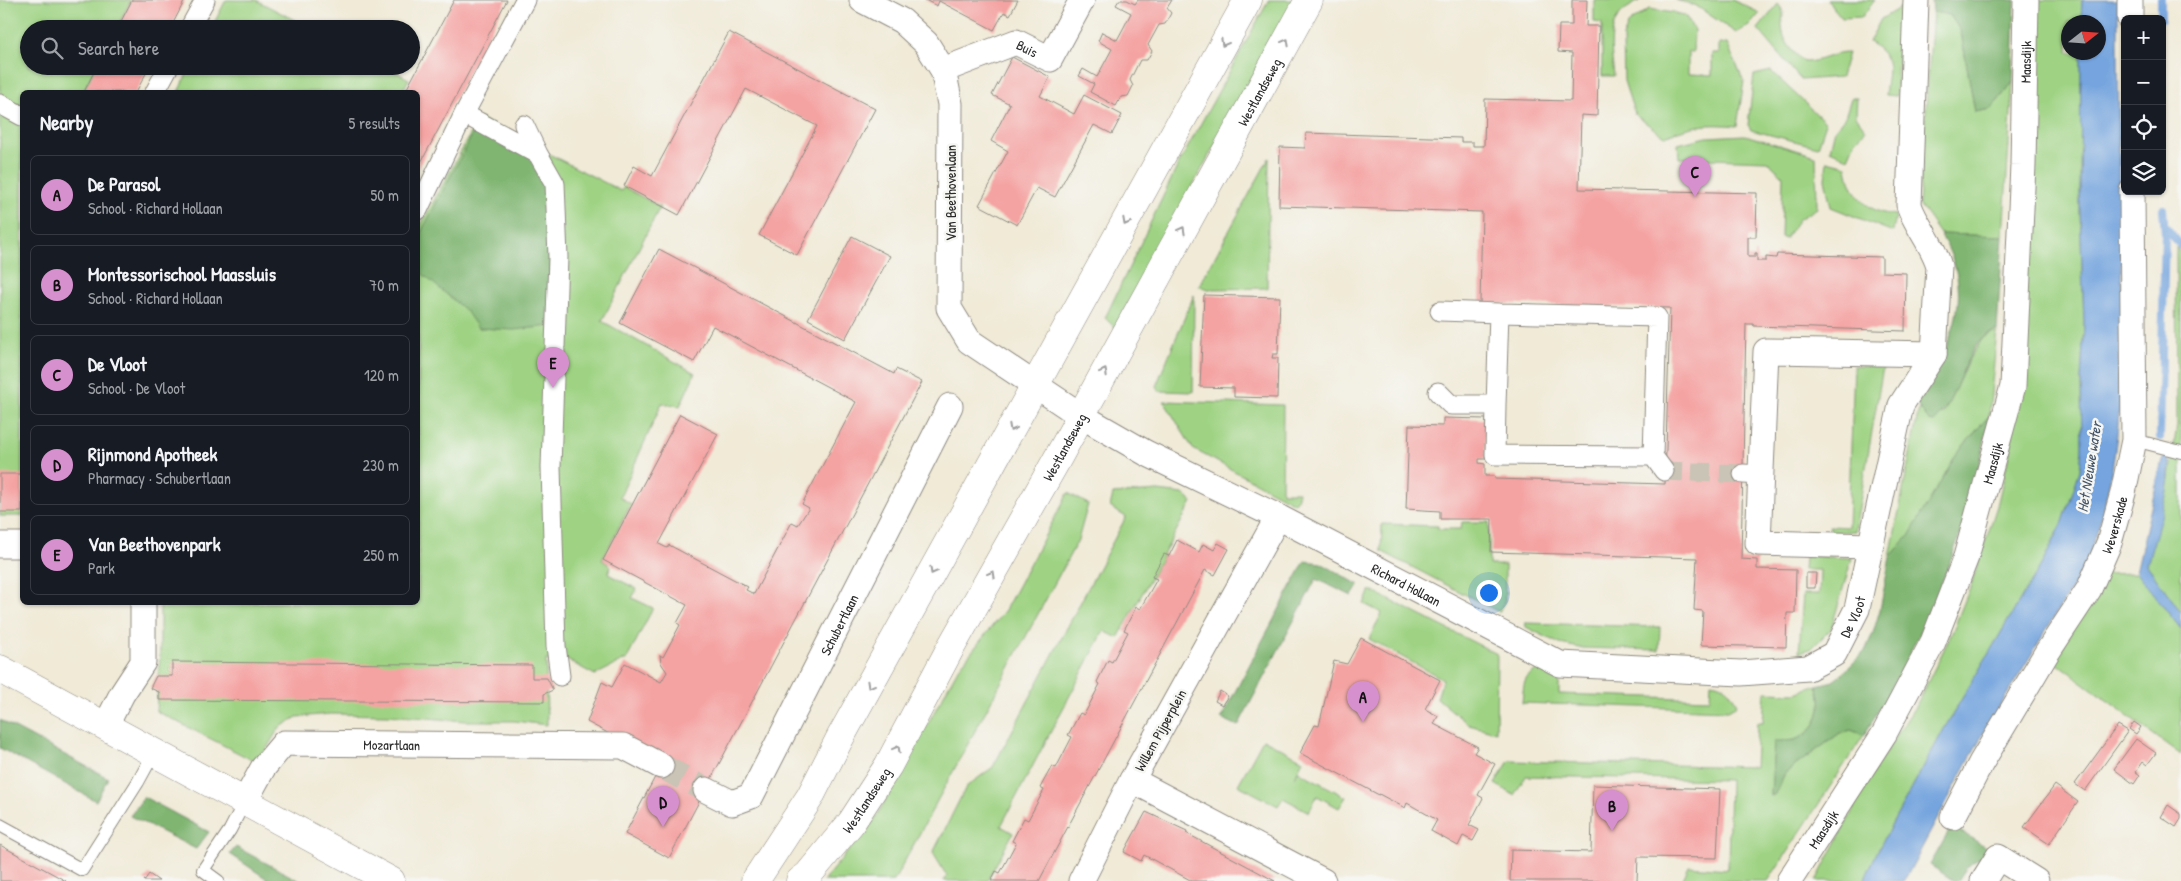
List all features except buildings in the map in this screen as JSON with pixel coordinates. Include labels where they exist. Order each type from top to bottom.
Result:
[{"type":"main road","points":[[755,881],[810,797],[840,738],[1074,318],[1248,0]]},
{"type":"main road","name":"Westlandseweg","points":[[805,879],[851,823],[888,766],[951,647],[1309,0]]},
{"type":"main road","points":[[0,669],[391,881]]},
{"type":"main road","points":[[734,881],[780,843]]},
{"type":"street","points":[[194,20],[204,0]]},
{"type":"street","points":[[420,206],[464,114],[525,0]]},
{"type":"street","name":"Van Beethovenlaan","points":[[862,0],[902,21],[926,43],[943,70],[950,104],[949,308],[969,341],[1035,385]]},
{"type":"street","name":"Buis","points":[[943,70],[1016,42],[1050,59],[1082,0]]},
{"type":"street","name":"De Vloot","points":[[1808,668],[1834,654],[1857,609],[1901,405],[1934,354],[1939,266],[1936,257],[1915,222],[1909,205],[1916,0]]},
{"type":"street","name":"Maasdijk","points":[[1789,881],[1884,734],[1933,642],[1966,557],[2013,386],[2023,165],[2026,0]]},
{"type":"street","points":[[2130,0],[2130,15]]},
{"type":"street","points":[[156,90],[164,75]]},
{"type":"street","points":[[0,104],[20,115]]},
{"type":"street","points":[[464,114],[538,154]]},
{"type":"street","points":[[524,125],[554,184],[557,239],[551,467],[556,646],[560,676]]},
{"type":"street","name":"Weverskade","points":[[1953,817],[1981,763],[2089,589],[2109,544],[2123,493],[2134,440],[2132,195]]},
{"type":"street","points":[[1440,311],[1657,316],[1658,464],[1495,455],[1499,313]]},
{"type":"street","points":[[1870,546],[1758,543],[1752,474],[1766,351],[1934,354]]},
{"type":"street","name":"Richard Hollaan","points":[[1035,385],[1080,415],[1146,453],[1278,516],[1560,664],[1741,673],[1808,668]]},
{"type":"street","points":[[1438,392],[1451,405],[1496,405]]},
{"type":"street","name":"Schubertlaan","points":[[706,790],[732,803],[752,796],[950,406]]},
{"type":"street","name":"Willem Pijperplein","points":[[1278,516],[1132,780],[1323,881]]},
{"type":"street","points":[[0,545],[20,545]]},
{"type":"street","points":[[106,725],[122,694],[143,662],[143,605]]},
{"type":"street","name":"Mozartlaan","points":[[245,801],[263,768],[284,742],[623,746],[661,766]]},
{"type":"street","points":[[1081,881],[1132,780]]},
{"type":"street","points":[[1982,881],[1998,857],[2036,881]]},
{"type":"lane","points":[[2134,440],[2181,452]]},
{"type":"lane","points":[[0,825],[82,870],[155,752]]},
{"type":"lane","points":[[218,881],[203,870],[230,830],[245,801]]},
{"type":"green space","points":[[0,0],[131,0],[121,20],[20,20],[20,75],[92,75],[84,90],[20,90],[20,516],[0,516]]},
{"type":"green space","points":[[226,0],[256,0],[295,20],[216,20]]},
{"type":"green space","points":[[1269,0],[1294,0],[1115,328],[1105,318],[1178,165]]},
{"type":"green space","points":[[1594,0],[1640,0],[1623,11],[1614,25],[1611,51],[1614,76],[1602,76],[1602,23],[1594,22]]},
{"type":"green space","points":[[1675,0],[1732,0],[1760,13],[1749,26],[1736,33],[1695,5]]},
{"type":"green space","points":[[1827,0],[1875,0],[1862,17],[1842,18]]},
{"type":"green space","points":[[1932,0],[2015,0],[2013,82],[1991,109],[1975,112],[1961,32],[1950,15],[1933,12]]},
{"type":"green space","points":[[2037,0],[2082,0],[2081,15],[2061,15],[2061,60],[2081,60],[2080,210],[2084,323],[2080,470],[2063,522],[2044,560],[1944,729],[1878,850],[1864,881],[1816,881],[1873,772],[1918,702],[1952,633],[1971,585],[1997,506],[2010,451],[2019,385]]},
{"type":"green space","points":[[1778,4],[1783,12],[1782,31],[1786,41],[1804,62],[1848,53],[1841,77],[1801,80],[1758,29]]},
{"type":"green space","points":[[1901,7],[1896,96],[1885,95],[1888,64],[1882,53],[1869,42],[1881,19]]},
{"type":"green space","points":[[1649,9],[1685,15],[1694,30],[1693,52],[1688,52],[1688,74],[1712,75],[1712,53],[1719,53],[1719,43],[1727,44],[1744,81],[1737,126],[1700,126],[1683,129],[1664,136],[1635,115],[1624,81],[1623,37],[1629,23]]},
{"type":"green space","points":[[1933,12],[1950,15],[1961,32],[1975,112],[1991,109],[2013,82],[2003,236],[1940,234],[1919,204]]},
{"type":"green space","points":[[1771,71],[1826,123],[1818,147],[1751,130],[1748,125],[1754,75]]},
{"type":"green space","points":[[186,75],[401,75],[409,79],[403,90],[179,90]]},
{"type":"green space","points":[[1851,98],[1857,98],[1856,116],[1866,130],[1855,142],[1848,158],[1830,150],[1835,129],[1845,117]]},
{"type":"green space","points":[[479,118],[621,191],[624,187],[660,207],[602,321],[695,373],[680,406],[662,403],[620,497],[631,504],[602,560],[611,566],[608,574],[637,589],[632,598],[653,608],[627,659],[595,675],[567,660],[546,660],[547,725],[514,721],[465,721],[388,715],[331,714],[297,717],[279,728],[258,763],[156,711],[160,655],[160,605],[420,605],[420,226]]},
{"type":"green space","points":[[477,126],[534,157],[550,184],[551,326],[514,330],[478,328],[466,311],[420,272],[420,234]]},
{"type":"green space","points":[[1745,135],[1816,156],[1817,208],[1799,219],[1785,239],[1781,237],[1783,176],[1767,161],[1679,158],[1678,144],[1707,137]]},
{"type":"green space","points":[[1269,158],[1267,288],[1208,289],[1199,286]]},
{"type":"green space","points":[[1827,161],[1847,166],[1856,193],[1869,206],[1896,215],[1893,232],[1831,207],[1825,179]]},
{"type":"green space","points":[[1940,234],[2003,236],[1997,330],[1984,337],[1976,345],[1949,402],[1934,422],[1929,421],[1917,405],[1948,342],[1955,322],[1958,301],[1958,279],[1952,257]]},
{"type":"green space","points":[[2176,247],[2181,254],[2181,612],[2147,565],[2168,484],[2177,425]]},
{"type":"green space","points":[[1194,295],[1193,392],[1159,391],[1156,386]]},
{"type":"green space","points":[[1997,330],[1989,416],[1957,453],[1909,537],[1890,557],[1919,408],[1930,421],[1944,413],[1969,359],[1983,338]]},
{"type":"green space","points":[[1854,366],[1883,367],[1855,531],[1831,532],[1829,526],[1848,527]]},
{"type":"green space","points":[[1164,401],[1283,405],[1282,492],[1298,492],[1298,497],[1294,503],[1193,449]]},
{"type":"green space","points":[[1989,416],[1981,458],[1957,541],[1925,621],[1886,698],[1864,735],[1851,730],[1840,733],[1785,773],[1775,794],[1771,796],[1774,741],[1794,740],[1809,731],[1814,725],[1820,710],[1817,685],[1833,681],[1865,651],[1880,610],[1890,557],[1909,536],[1957,453]]},
{"type":"green space","points":[[1158,491],[1183,494],[1192,502],[1118,638],[1104,631],[1001,826],[1013,833],[987,881],[944,881],[947,876],[933,853],[966,787],[993,767],[1126,517],[1110,507],[1113,494]]},
{"type":"green space","points":[[1068,493],[1088,504],[1078,540],[894,881],[823,881],[875,819],[958,669],[1005,610]]},
{"type":"green space","points":[[1462,522],[1489,522],[1489,565],[1505,565],[1505,601],[1499,612],[1381,551],[1382,524],[1438,526],[1438,529],[1461,529]]},
{"type":"green space","points":[[1805,556],[1852,558],[1831,629],[1811,649],[1799,652],[1803,594],[1819,594],[1820,570],[1804,570]]},
{"type":"green space","points":[[1305,561],[1321,563],[1359,585],[1352,596],[1316,579],[1238,726],[1221,718]]},
{"type":"green space","points":[[2137,573],[2181,629],[2181,755],[2054,661],[2105,574]]},
{"type":"green space","points":[[1370,590],[1497,654],[1496,732],[1469,725],[1437,698],[1443,679],[1369,639],[1382,613],[1364,604]]},
{"type":"green space","points":[[1525,623],[1660,627],[1659,650],[1580,648],[1560,644],[1526,627]]},
{"type":"green space","points":[[1540,669],[1559,676],[1559,694],[1710,699],[1711,682],[1724,686],[1733,696],[1737,705],[1728,710],[1522,703],[1527,678]]},
{"type":"green space","points":[[1817,685],[1820,710],[1814,725],[1809,731],[1794,740],[1774,742],[1771,796],[1775,794],[1785,773],[1840,733],[1851,730],[1864,735],[1768,881],[1682,881],[1689,866],[1728,869],[1730,780],[1526,776],[1514,795],[1495,784],[1509,761],[1755,767],[1757,722],[1763,722],[1765,692],[1796,693]]},
{"type":"green space","points":[[0,720],[108,778],[96,801],[0,748]]},
{"type":"green space","points":[[1263,739],[1303,760],[1295,777],[1298,771],[1346,797],[1339,808],[1317,796],[1309,812],[1283,798],[1278,806],[1238,785]]},
{"type":"green space","points":[[144,797],[209,832],[196,849],[130,816]]},
{"type":"green space","points":[[1952,826],[1995,853],[1973,863],[1965,870],[1958,881],[1954,881],[1930,865]]},
{"type":"green space","points":[[236,847],[300,881],[270,881],[230,854]]},
{"type":"water","name":"Het Nieuwe water","points":[[2082,0],[2118,0],[2122,357],[2116,441],[2099,525],[2085,566],[1979,741],[1908,874],[1903,881],[1864,881],[1878,850],[1944,729],[2044,560],[2063,522],[2080,470],[2084,323],[2080,210],[2081,60],[2106,60],[2106,15],[2081,15]]},
{"type":"water","points":[[2168,457],[2169,480],[2159,526],[2147,565],[2181,612],[2181,629],[2136,572],[2162,460]]},
{"type":"waterway","points":[[2161,0],[2161,15]]},
{"type":"waterway","points":[[2160,437],[2165,233],[2163,209]]},
{"type":"waterway","points":[[2165,226],[2181,246]]},
{"type":"tunnel","points":[[1664,471],[1743,474]]},
{"type":"tunnel","points":[[661,766],[706,790]]},
{"type":"place","name":"De Vloot","points":[[1695,197]]},
{"type":"place","name":"Van Beethovenpark","points":[[553,388]]},
{"type":"place","name":"De Parasol","points":[[1363,722]]},
{"type":"place","name":"Rijnmond Apotheek","points":[[663,827]]},
{"type":"place","name":"Montessorischool Maassluis","points":[[1612,831]]}]
